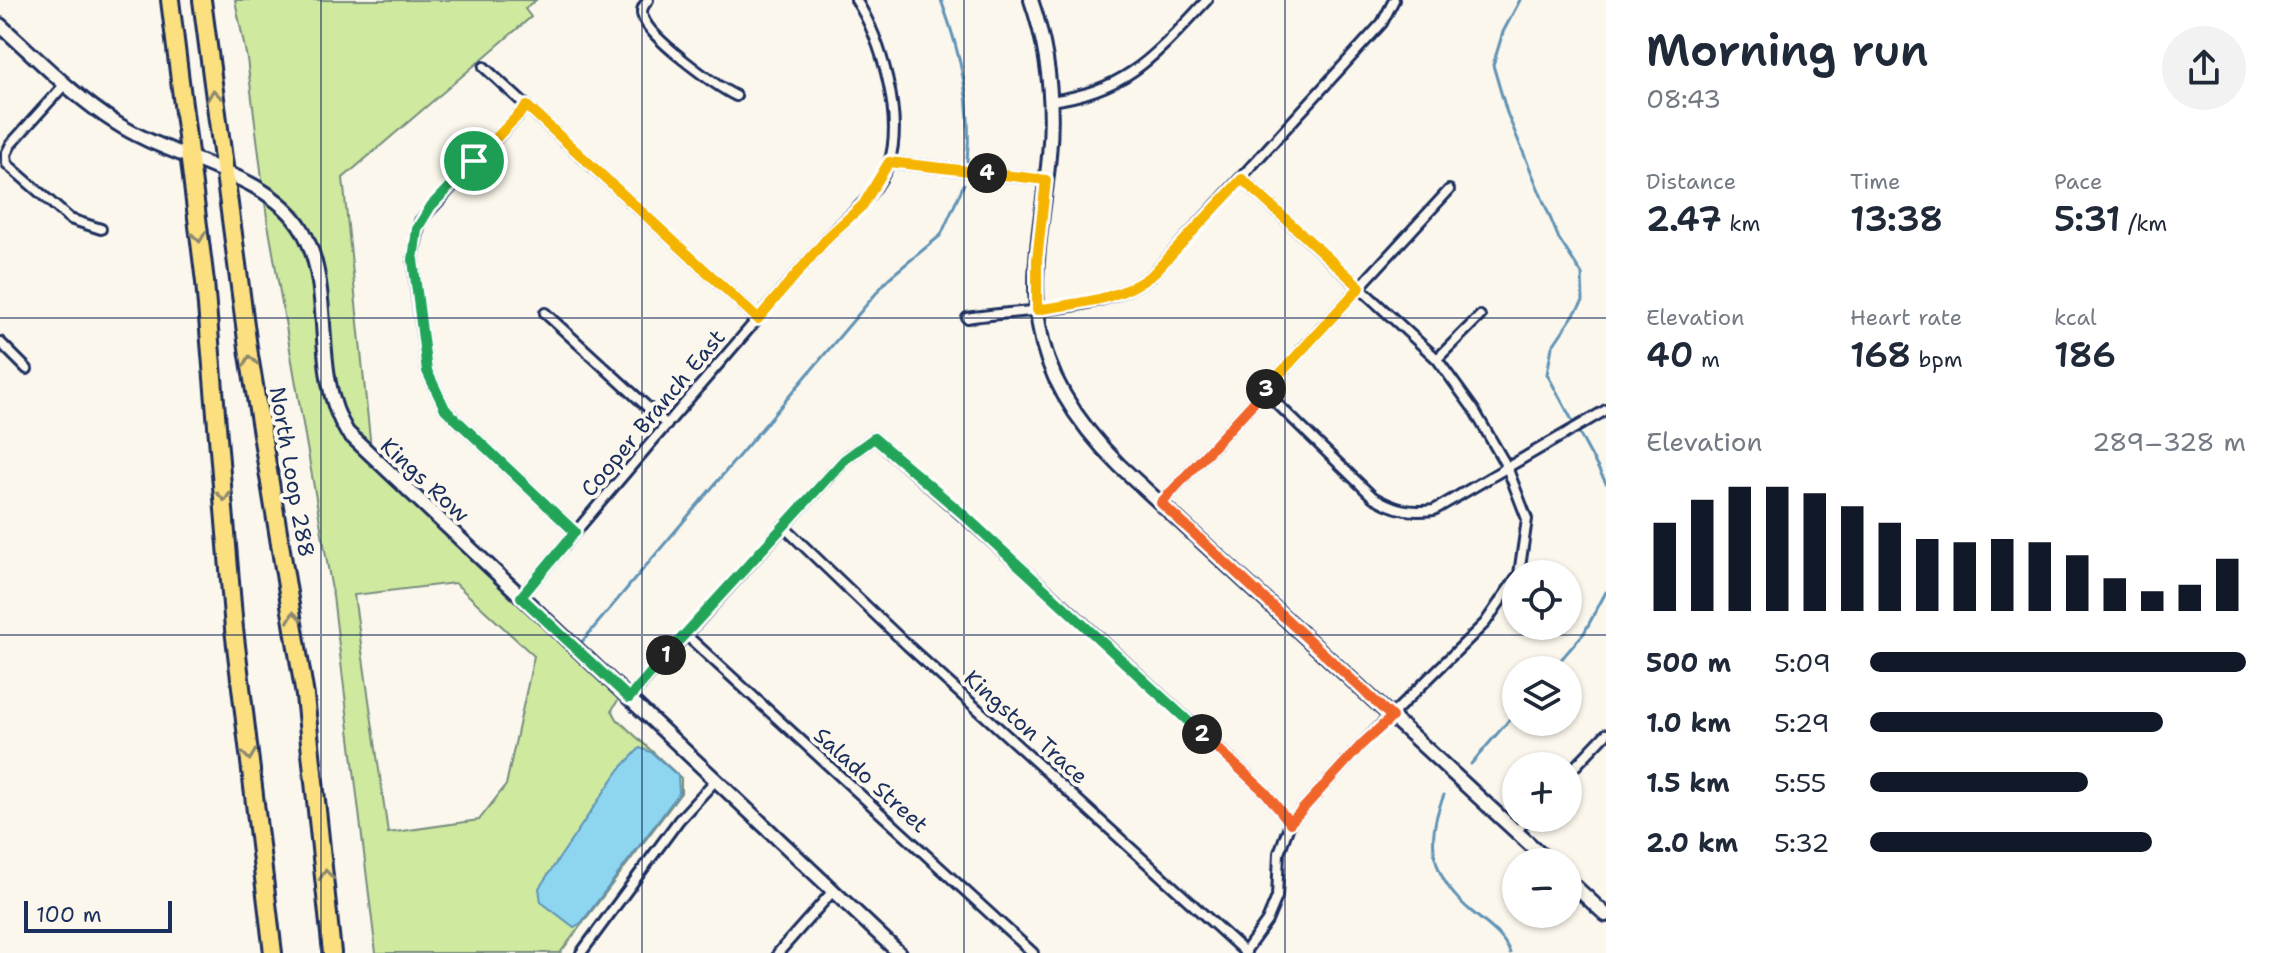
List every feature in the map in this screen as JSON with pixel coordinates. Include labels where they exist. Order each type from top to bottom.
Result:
[{"type":"highway","points":[[170,0],[215,385],[234,629],[273,953]]},
{"type":"highway","name":"North Loop 288","points":[[202,0],[249,355],[305,696],[332,953]]},
{"type":"street","points":[[648,0],[642,11],[643,20],[652,30],[699,74],[736,96]]},
{"type":"street","name":"Cooper Branch East","points":[[521,597],[829,236],[863,205],[889,162],[892,122],[887,76],[878,46],[856,0]]},
{"type":"street","points":[[1031,0],[1045,54],[1050,101],[1046,180],[1037,260],[1037,310],[1047,357],[1080,421],[1105,451],[1502,819]]},
{"type":"street","points":[[1050,101],[1094,93],[1135,73],[1207,0]]},
{"type":"street","points":[[967,318],[1097,302],[1139,285],[1242,179],[1382,23],[1394,0]]},
{"type":"street","name":"Kings Row","points":[[0,25],[65,84],[115,123],[278,200],[308,242],[316,270],[334,401],[347,432],[899,953]]},
{"type":"street","points":[[484,67],[758,319]]},
{"type":"street","points":[[65,84],[11,144],[6,154],[7,164],[70,219],[101,229]]},
{"type":"street","points":[[527,106],[420,221],[413,252],[416,288],[427,371],[445,409],[575,532]]},
{"type":"street","points":[[889,162],[1046,180]]},
{"type":"street","points":[[1242,179],[1437,359],[1474,410],[1507,467],[1527,519],[1521,560]]},
{"type":"street","points":[[1161,503],[1449,190]]},
{"type":"street","points":[[545,313],[667,425]]},
{"type":"street","points":[[1437,359],[1480,316]]},
{"type":"street","points":[[0,342],[27,369]]},
{"type":"street","points":[[1264,391],[1373,497],[1391,508],[1412,513],[1434,510],[1606,410]]},
{"type":"street","points":[[629,698],[844,460],[874,438],[964,515],[1266,793],[1290,823]]},
{"type":"street","name":"Kingston Trace","points":[[783,526],[907,645],[1245,953]]},
{"type":"street","points":[[1245,953],[1267,921],[1277,897],[1279,853],[1290,823],[1362,744],[1485,623],[1502,599]]},
{"type":"street","name":"Salado Street","points":[[685,634],[1033,953]]},
{"type":"street","points":[[1582,759],[1606,734]]},
{"type":"street","points":[[581,953],[679,820],[715,781]]},
{"type":"street","points":[[1516,832],[1534,848]]},
{"type":"street","points":[[778,953],[833,891]]},
{"type":"street","points":[[1582,893],[1606,915]]},
{"type":"green space","points":[[235,0],[536,0],[525,9],[531,17],[343,178],[372,458],[623,692],[612,710],[617,719],[681,778],[681,793],[560,953],[376,953],[333,596],[267,218],[247,59]],"holes":[[[455,583],[534,656],[506,785],[479,820],[388,833],[354,595]]]},
{"type":"water","points":[[640,748],[651,752],[678,776],[679,793],[581,923],[574,927],[541,902],[539,888],[619,770]]},
{"type":"waterway","points":[[941,0],[963,79],[968,120],[967,161]]},
{"type":"waterway","points":[[1520,0],[1503,32],[1493,65],[1507,113],[1559,239],[1582,274],[1583,301],[1552,347],[1547,374],[1606,483]]},
{"type":"waterway","points":[[580,644],[889,278],[941,235],[964,184]]},
{"type":"waterway","points":[[1564,656],[1584,633],[1606,592]]},
{"type":"waterway","points":[[1471,764],[1502,728]]},
{"type":"waterway","points":[[1444,795],[1434,828],[1440,873],[1458,899],[1499,935],[1510,953]]},
{"type":"route","points":[[527,106],[758,319],[829,236],[863,205],[889,162],[1046,180],[1037,260],[1037,310],[1097,302],[1124,294],[1139,285],[1197,229],[1242,179],[1360,287],[1161,503],[1392,717],[1303,805],[1290,823],[1266,793],[1159,697],[1066,607],[874,438],[844,460],[629,698],[521,597],[575,532],[463,429],[445,409],[430,382],[416,288],[414,244],[420,221],[474,161],[527,106]]}]
